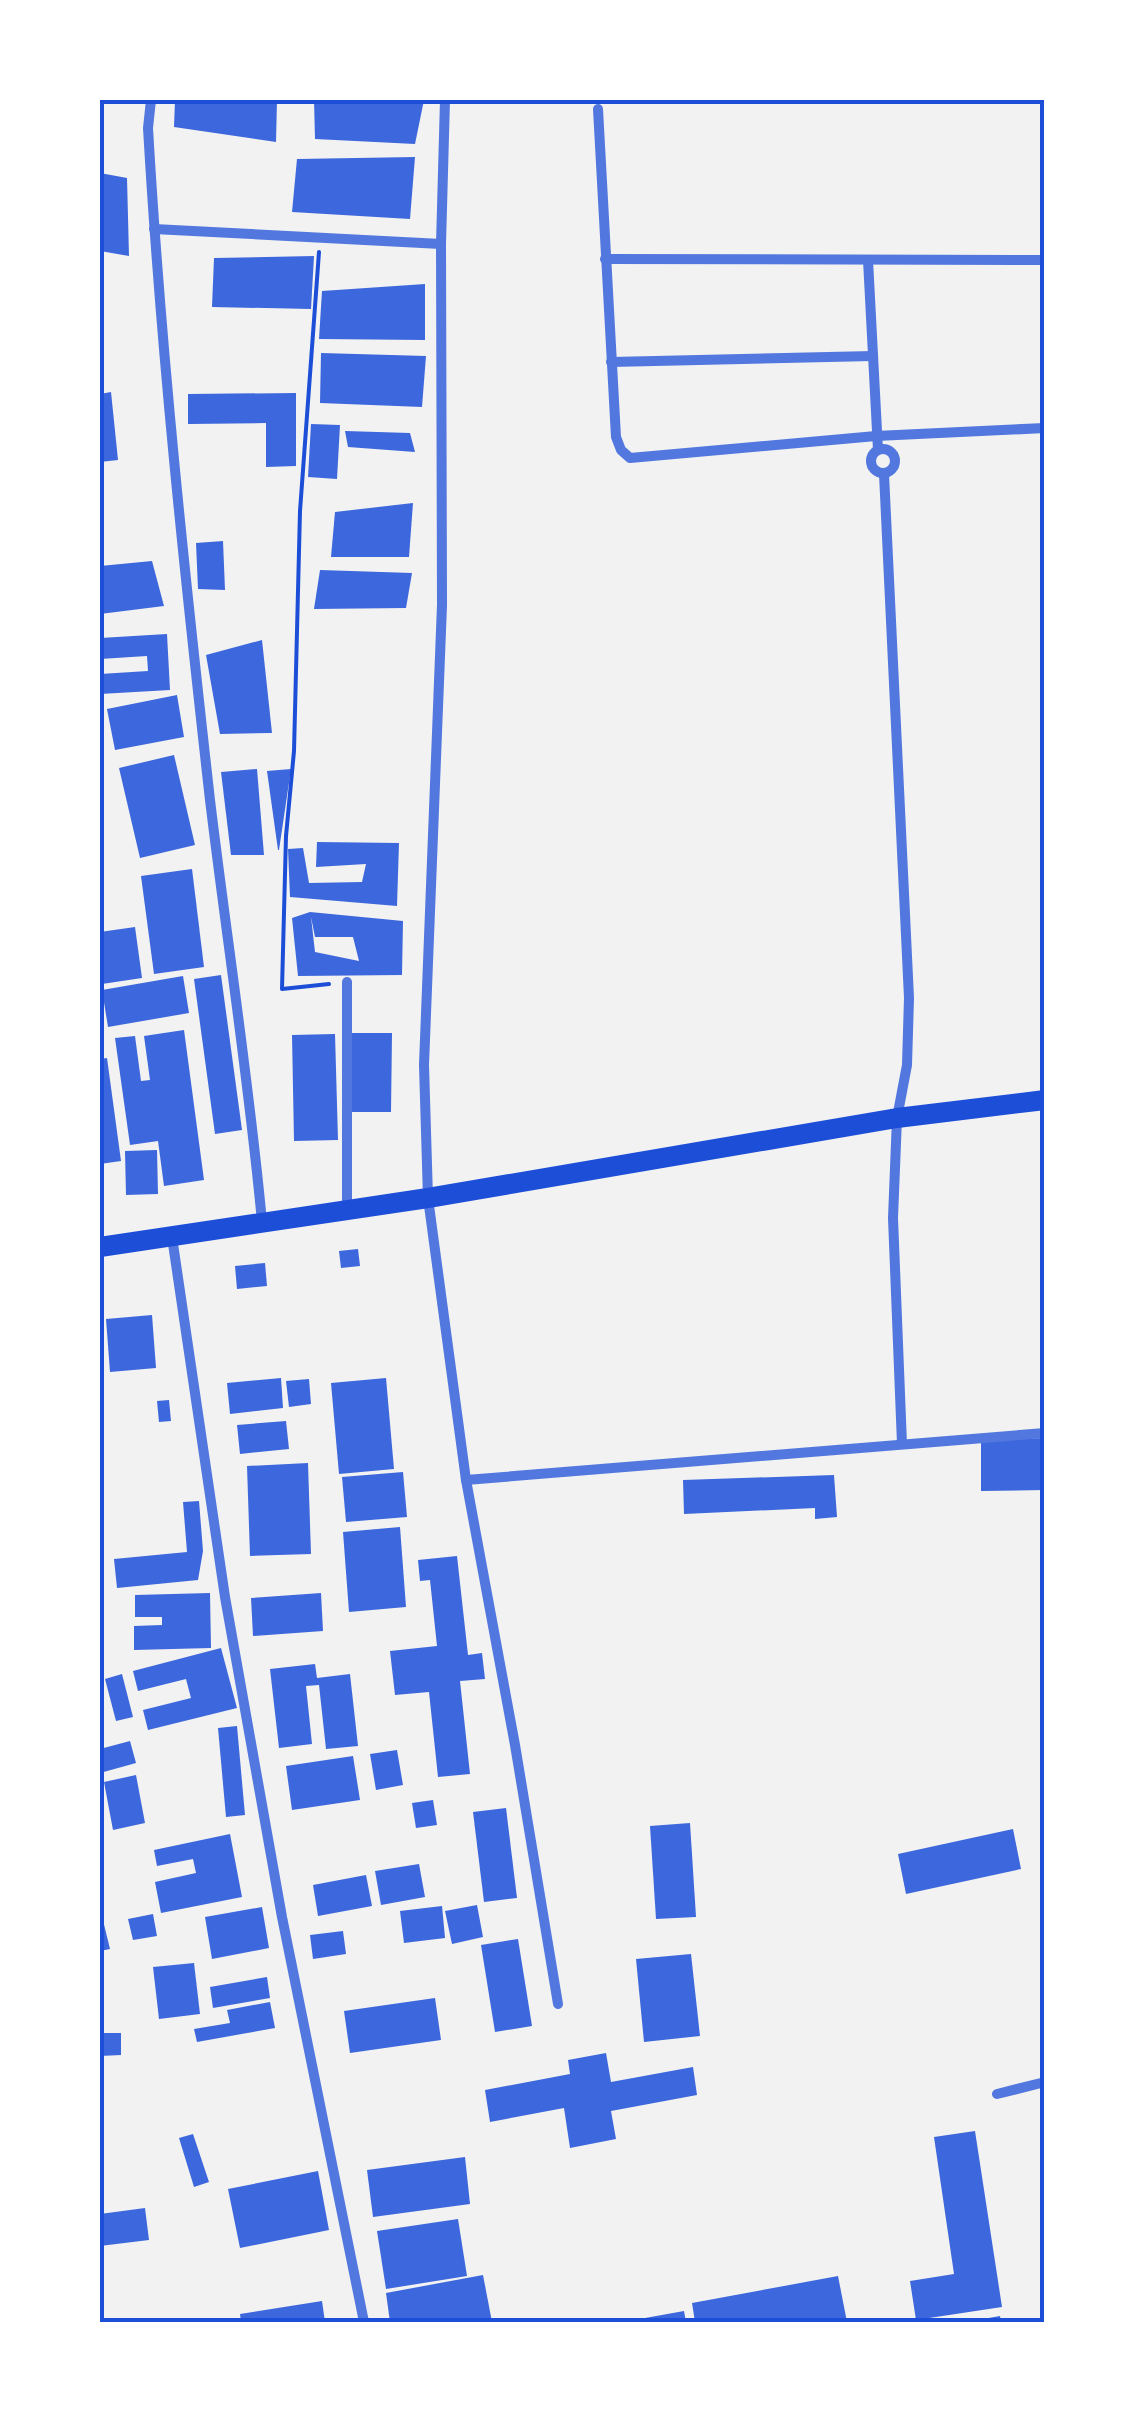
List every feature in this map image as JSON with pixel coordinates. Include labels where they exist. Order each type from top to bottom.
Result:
[{"type":"main road","points":[[100,1248],[428,1198],[897,1118],[1045,1100]]},
{"type":"street","points":[[151,100],[148,128],[164,360],[208,784],[262,1222]]},
{"type":"street","points":[[445,100],[441,244],[442,605],[424,1065],[428,1198],[466,1480],[558,2004]]},
{"type":"street","points":[[598,110],[616,437],[621,450],[630,458],[876,436],[1045,428]]},
{"type":"street","points":[[154,228],[441,244]]},
{"type":"street","points":[[604,259],[1045,260]]},
{"type":"street","points":[[868,260],[878,450],[870,459],[874,470],[884,474]]},
{"type":"street","points":[[611,362],[873,356]]},
{"type":"street","points":[[878,450],[890,451],[896,461],[894,468],[884,474]]},
{"type":"street","points":[[884,474],[908,998],[907,1065],[897,1118],[893,1218],[902,1444]]},
{"type":"street","points":[[347,982],[347,1210]]},
{"type":"street","points":[[172,1236],[225,1597],[282,1916],[364,2322]]},
{"type":"street","points":[[466,1480],[1045,1433]]},
{"type":"street","points":[[997,2094],[1045,2082]]},
{"type":"path","points":[[320,238],[300,512],[282,990],[347,982]]},
{"type":"building","points":[[175,100],[277,100],[276,142],[174,127]]},
{"type":"building","points":[[314,100],[424,100],[415,144],[315,139]]},
{"type":"building","points":[[415,157],[410,219],[292,212],[297,159]]},
{"type":"building","points":[[100,173],[127,178],[129,256],[100,251]]},
{"type":"building","points":[[314,256],[311,309],[212,307],[214,258]]},
{"type":"building","points":[[425,284],[425,340],[319,339],[322,291]]},
{"type":"building","points":[[321,353],[426,356],[422,407],[320,403]]},
{"type":"building","points":[[111,392],[118,460],[100,462],[100,394]]},
{"type":"building","points":[[296,393],[296,466],[266,467],[266,423],[188,424],[188,394]]},
{"type":"building","points":[[311,424],[340,425],[337,479],[308,477]]},
{"type":"building","points":[[345,431],[410,433],[415,452],[348,447]]},
{"type":"building","points":[[413,503],[409,557],[331,557],[335,512]]},
{"type":"building","points":[[223,541],[225,590],[198,589],[196,543]]},
{"type":"building","points":[[152,561],[164,606],[100,614],[100,566]]},
{"type":"building","points":[[320,570],[412,573],[406,608],[314,609]]},
{"type":"building","points":[[167,634],[170,690],[100,694],[100,674],[148,671],[147,656],[100,659],[100,638]]},
{"type":"building","points":[[262,640],[272,733],[220,734],[206,655]]},
{"type":"building","points":[[177,695],[184,737],[115,750],[107,709]]},
{"type":"building","points":[[174,755],[195,845],[140,858],[119,768]]},
{"type":"building","points":[[257,769],[264,855],[231,855],[221,772]]},
{"type":"building","points":[[291,769],[279,850],[278,850],[267,771]]},
{"type":"building","points":[[317,842],[399,843],[397,906],[290,897],[288,849],[303,848],[309,883],[362,882],[366,864],[316,867]]},
{"type":"building","points":[[192,869],[204,967],[154,974],[141,876]]},
{"type":"building","points":[[310,912],[403,921],[402,975],[298,976],[292,918]],"holes":[[[311,917],[315,937],[353,937],[359,961],[315,952]]]},
{"type":"building","points":[[135,927],[142,978],[102,984],[100,932]]},
{"type":"building","points":[[221,975],[242,1130],[215,1134],[194,979]]},
{"type":"building","points":[[183,976],[189,1013],[108,1027],[102,990]]},
{"type":"building","points":[[184,1030],[204,1180],[164,1186],[158,1141],[130,1145],[115,1038],[135,1036],[141,1081],[150,1080],[144,1036]]},
{"type":"building","points":[[351,1033],[392,1033],[391,1112],[350,1112]]},
{"type":"building","points":[[335,1034],[338,1140],[294,1141],[292,1035]]},
{"type":"building","points":[[107,1058],[121,1161],[100,1164],[100,1059]]},
{"type":"building","points":[[157,1150],[158,1194],[126,1195],[125,1151]]},
{"type":"building","points":[[358,1249],[360,1266],[341,1268],[339,1251]]},
{"type":"building","points":[[265,1263],[267,1286],[237,1289],[235,1266]]},
{"type":"building","points":[[152,1315],[156,1368],[110,1372],[106,1319]]},
{"type":"building","points":[[281,1378],[283,1408],[230,1414],[227,1383]]},
{"type":"building","points":[[386,1378],[394,1469],[339,1474],[331,1383]]},
{"type":"building","points":[[309,1379],[311,1404],[289,1407],[286,1381]]},
{"type":"building","points":[[169,1400],[171,1421],[159,1422],[157,1401]]},
{"type":"building","points":[[286,1421],[289,1449],[240,1454],[237,1425]]},
{"type":"building","points":[[1045,1438],[1045,1490],[981,1491],[981,1440]]},
{"type":"building","points":[[308,1463],[311,1554],[250,1556],[247,1466]]},
{"type":"building","points":[[403,1472],[407,1517],[346,1522],[342,1477]]},
{"type":"building","points":[[834,1475],[837,1517],[815,1519],[815,1508],[684,1514],[683,1480]]},
{"type":"building","points":[[199,1501],[203,1551],[198,1580],[117,1588],[114,1559],[187,1552],[183,1502]]},
{"type":"building","points":[[400,1527],[406,1607],[349,1612],[343,1532]]},
{"type":"building","points":[[457,1556],[468,1655],[482,1653],[485,1679],[460,1681],[470,1774],[438,1777],[429,1692],[395,1695],[390,1651],[437,1646],[430,1580],[420,1581],[418,1560]]},
{"type":"building","points":[[210,1593],[211,1648],[134,1650],[134,1626],[162,1625],[162,1617],[135,1617],[135,1595]]},
{"type":"building","points":[[321,1593],[323,1631],[253,1636],[251,1598]]},
{"type":"building","points":[[221,1648],[237,1708],[148,1730],[143,1710],[191,1698],[186,1679],[138,1691],[133,1671]]},
{"type":"building","points":[[315,1664],[317,1678],[350,1674],[358,1746],[326,1749],[319,1685],[306,1686],[312,1744],[279,1748],[270,1669]]},
{"type":"building","points":[[122,1674],[133,1717],[116,1721],[105,1679]]},
{"type":"building","points":[[237,1726],[245,1815],[226,1817],[218,1728]]},
{"type":"building","points":[[130,1741],[136,1763],[100,1773],[100,1749]]},
{"type":"building","points":[[397,1750],[403,1785],[376,1790],[370,1754]]},
{"type":"building","points":[[353,1756],[360,1800],[292,1810],[286,1766]]},
{"type":"building","points":[[136,1775],[145,1823],[113,1830],[104,1782]]},
{"type":"building","points":[[433,1800],[437,1825],[416,1828],[412,1803]]},
{"type":"building","points":[[506,1808],[517,1898],[484,1902],[473,1812]]},
{"type":"building","points":[[690,1823],[696,1917],[656,1919],[650,1826]]},
{"type":"building","points":[[1013,1829],[1021,1869],[906,1894],[898,1854]]},
{"type":"building","points":[[230,1834],[242,1897],[161,1913],[155,1882],[196,1873],[193,1859],[157,1866],[154,1850]]},
{"type":"building","points":[[419,1864],[425,1897],[381,1905],[375,1871]]},
{"type":"building","points":[[366,1875],[372,1906],[318,1916],[313,1885]]},
{"type":"building","points":[[477,1905],[483,1937],[452,1944],[445,1911]]},
{"type":"building","points":[[442,1906],[445,1938],[404,1943],[400,1911]]},
{"type":"building","points":[[262,1907],[269,1948],[212,1959],[205,1917]]},
{"type":"building","points":[[100,1908],[110,1949],[100,1951]]},
{"type":"building","points":[[153,1914],[157,1936],[133,1940],[128,1919]]},
{"type":"building","points":[[343,1931],[346,1954],[313,1959],[310,1935]]},
{"type":"building","points":[[518,1939],[532,2026],[495,2032],[481,1945]]},
{"type":"building","points":[[691,1954],[700,2036],[644,2042],[636,1959]]},
{"type":"building","points":[[194,1963],[200,2014],[159,2019],[153,1967]]},
{"type":"building","points":[[267,1977],[270,1998],[213,2008],[210,1987]]},
{"type":"building","points":[[435,1998],[441,2040],[350,2053],[344,2011]]},
{"type":"building","points":[[270,2002],[275,2028],[197,2042],[194,2029],[230,2023],[227,2010]]},
{"type":"building","points":[[100,2033],[121,2033],[121,2055],[100,2056]]},
{"type":"building","points":[[606,2053],[611,2082],[693,2067],[697,2095],[611,2111],[616,2139],[570,2148],[564,2108],[490,2122],[485,2090],[570,2074],[568,2060]]},
{"type":"building","points":[[975,2131],[1002,2307],[916,2320],[910,2281],[954,2274],[934,2137]]},
{"type":"building","points":[[193,2134],[209,2182],[194,2187],[179,2138]]},
{"type":"building","points":[[465,2157],[470,2204],[373,2217],[367,2170]]},
{"type":"building","points":[[318,2171],[329,2230],[240,2248],[228,2189]]},
{"type":"building","points":[[145,2208],[149,2240],[100,2246],[100,2214]]},
{"type":"building","points":[[458,2219],[467,2276],[386,2289],[377,2231]]},
{"type":"building","points":[[483,2275],[492,2322],[390,2322],[386,2293]]},
{"type":"building","points":[[838,2276],[847,2322],[695,2322],[692,2303]]},
{"type":"building","points":[[322,2301],[325,2322],[241,2322],[240,2314]]},
{"type":"building","points":[[684,2311],[686,2322],[634,2322],[634,2320]]},
{"type":"building","points":[[1000,2316],[1001,2322],[977,2322],[977,2320]]}]
